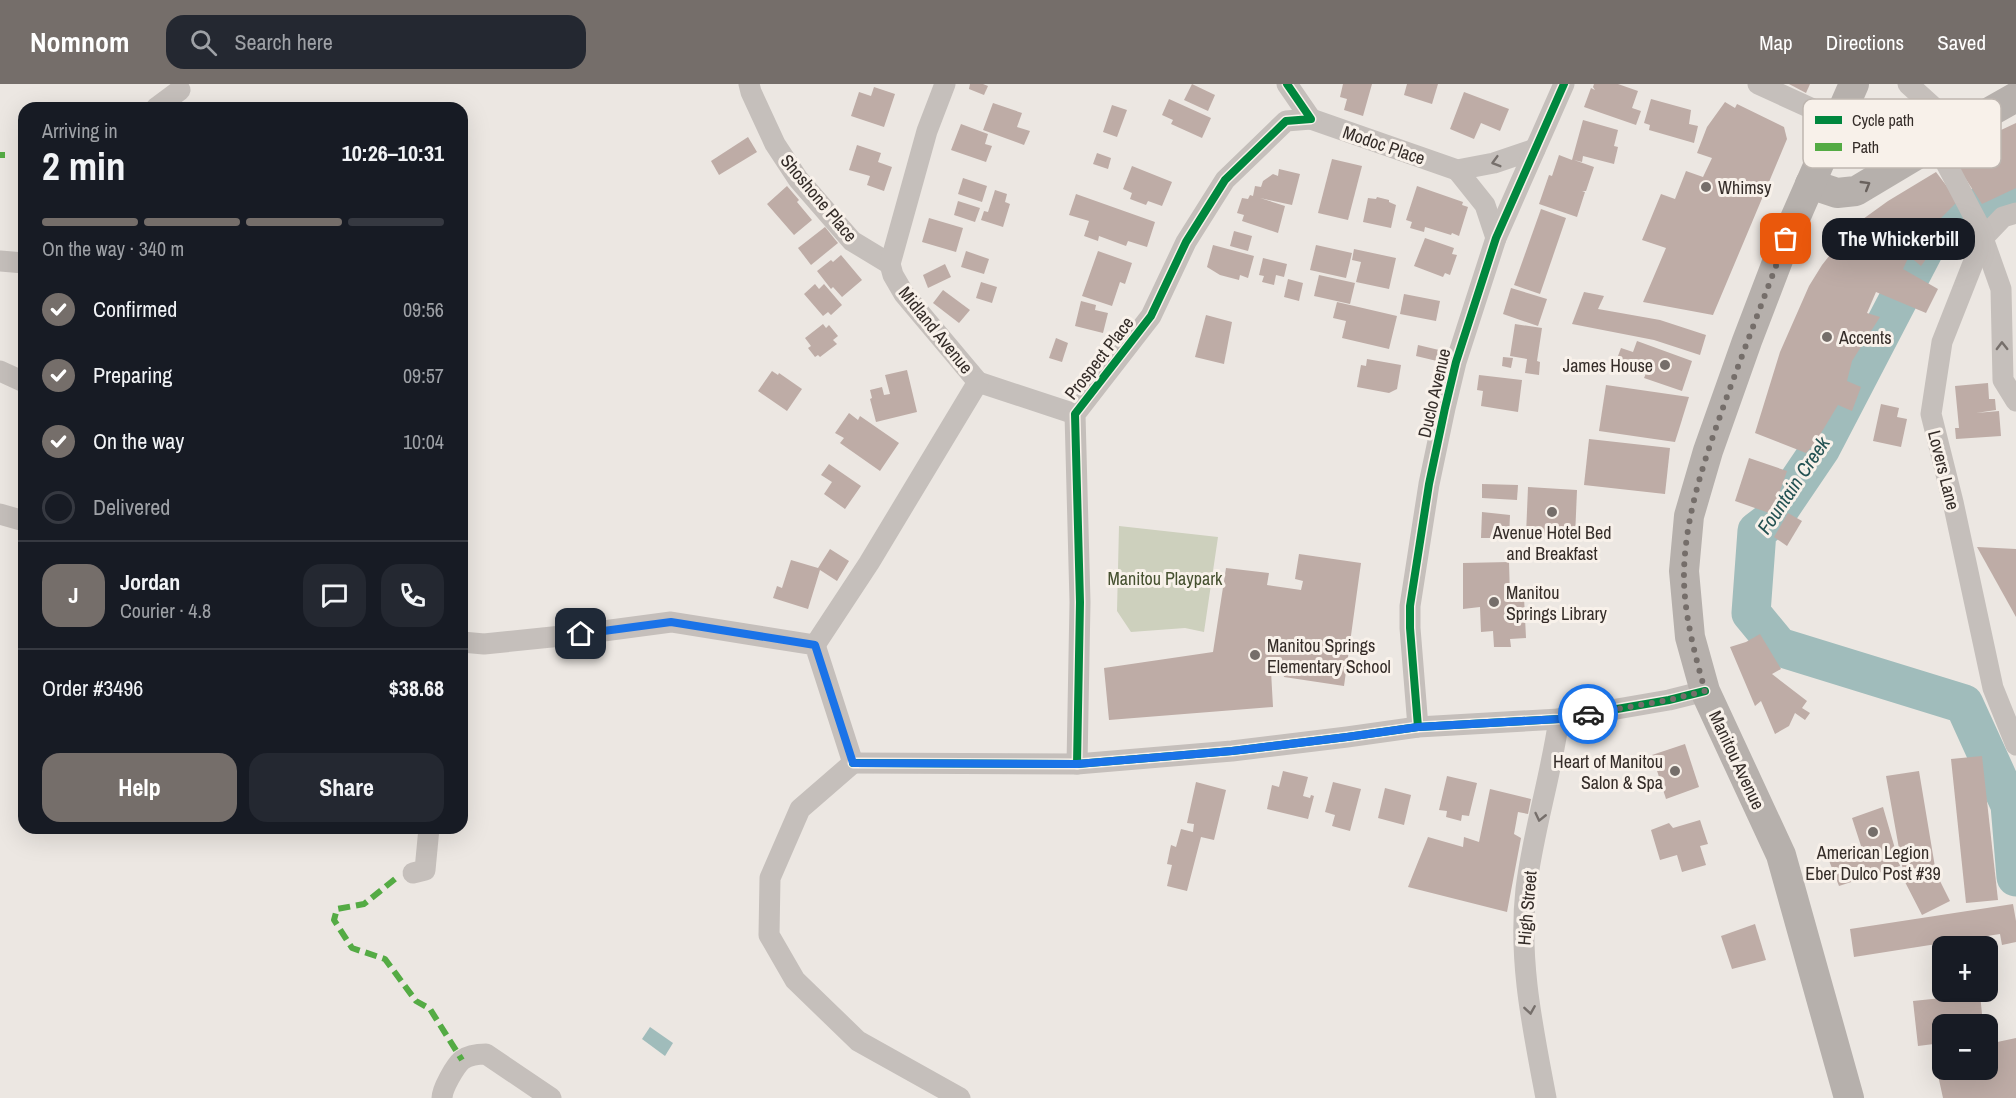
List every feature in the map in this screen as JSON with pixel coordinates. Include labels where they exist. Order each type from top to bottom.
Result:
[{"type":"main road","name":"Manitou Avenue","points":[[1847,99],[1854,84]]},
{"type":"main road","points":[[2001,105],[2016,97]]},
{"type":"main road","name":"Manitou Avenue","points":[[1817,168],[1786,239],[1708,451],[1689,516],[1684,571],[1690,638],[1705,691],[1780,855],[1849,1098]]},
{"type":"main road","points":[[1810,184],[1837,193],[1856,191],[1895,168]]},
{"type":"street","name":"Shoshone Place","points":[[749,84],[775,144],[798,179],[852,241],[890,264]]},
{"type":"street","name":"Midland Avenue","points":[[815,645],[869,563],[978,382],[904,294],[893,275],[890,264],[927,131],[945,84]]},
{"type":"street","points":[[1287,84],[1311,119]]},
{"type":"street","name":"Duclo Avenue","points":[[1418,727],[1410,606],[1428,495],[1456,362],[1496,238],[1564,84]]},
{"type":"street","points":[[1758,84],[1803,105]]},
{"type":"street","points":[[1908,84],[1925,99]]},
{"type":"street","points":[[168,102],[183,94]]},
{"type":"street","name":"Modoc Place","points":[[1311,119],[1457,170],[1494,163],[1535,149]]},
{"type":"street","name":"Prospect Place","points":[[1077,764],[1080,602],[1075,414],[1151,316],[1186,242],[1225,180],[1286,121],[1311,119]]},
{"type":"street","points":[[1948,168],[1983,238],[2001,289],[2003,380],[2016,401]]},
{"type":"street","points":[[1457,170],[1485,205],[1496,238]]},
{"type":"street","name":"Lovers Lane","points":[[2016,213],[2003,217],[1983,238],[1942,342],[1930,414],[1953,502],[1993,688],[2016,746]]},
{"type":"street","points":[[0,261],[18,262]]},
{"type":"street","points":[[0,371],[18,379]]},
{"type":"street","points":[[978,382],[1075,414]]},
{"type":"street","points":[[0,514],[18,518]]},
{"type":"street","points":[[468,643],[484,644],[671,622],[815,645],[853,763]]},
{"type":"street","points":[[960,1098],[858,1041],[795,980],[769,936],[770,878],[800,809],[853,763],[1077,764],[1232,751],[1418,727],[1559,719],[1669,700],[1705,691]]},
{"type":"street","name":"High Street","points":[[1546,1098],[1528,1006],[1523,949],[1526,890],[1555,751],[1559,719]]},
{"type":"street","points":[[413,873],[425,870],[428,834]]},
{"type":"street","points":[[442,1098],[442,1090],[462,1060],[476,1054],[486,1054],[551,1098]]},
{"type":"green space","name":"Manitou Playpark","points":[[1119,526],[1218,537],[1204,632],[1185,628],[1131,632],[1117,611]]},
{"type":"water","points":[[650,1027],[673,1043],[665,1056],[642,1039]]},
{"type":"building","points":[[970,84],[988,86],[984,95],[969,89]]},
{"type":"building","points":[[1192,84],[1215,95],[1208,111],[1184,100]]},
{"type":"building","points":[[1343,84],[1372,84],[1363,116],[1344,110],[1347,99],[1340,97]]},
{"type":"building","points":[[1407,84],[1438,84],[1432,104],[1404,95]]},
{"type":"building","points":[[1594,84],[1618,84],[1638,91],[1632,108],[1641,111],[1636,125],[1584,107],[1591,88],[1595,90]]},
{"type":"building","points":[[1789,84],[1810,84],[1806,93]]},
{"type":"building","points":[[874,87],[895,94],[884,127],[851,116],[859,92],[871,96]]},
{"type":"building","points":[[1464,92],[1509,109],[1500,131],[1481,123],[1474,139],[1450,129]]},
{"type":"building","points":[[1169,99],[1211,118],[1202,138],[1171,124],[1173,120],[1162,115]]},
{"type":"building","points":[[1651,99],[1691,110],[1689,124],[1698,126],[1694,143],[1649,130],[1650,125],[1644,123]]},
{"type":"building","points":[[1725,102],[1735,108],[1737,104],[1784,127],[1787,139],[1713,315],[1643,302],[1666,248],[1642,240],[1661,194],[1675,199],[1686,171],[1703,177],[1712,158],[1697,153],[1707,127]]},
{"type":"building","points":[[993,103],[1022,113],[1017,127],[1030,131],[1024,145],[983,130]]},
{"type":"building","points":[[1112,105],[1127,110],[1117,137],[1103,132]]},
{"type":"building","points":[[1583,120],[1618,130],[1614,146],[1618,147],[1614,164],[1583,156],[1582,162],[1574,160],[1594,167],[1586,191],[1582,191],[1585,192],[1577,217],[1539,204],[1559,155],[1572,160]]},
{"type":"building","points":[[2016,123],[2016,188],[1982,204],[1959,168],[2001,168],[2001,130]]},
{"type":"building","points":[[961,124],[988,134],[985,144],[992,146],[986,162],[951,150]]},
{"type":"building","points":[[748,137],[757,152],[719,175],[711,161]]},
{"type":"building","points":[[857,145],[881,153],[878,162],[892,167],[884,191],[867,185],[870,176],[849,170]]},
{"type":"building","points":[[1097,153],[1111,158],[1108,169],[1093,164]]},
{"type":"building","points":[[1332,159],[1362,166],[1348,220],[1318,213]]},
{"type":"building","points":[[1132,166],[1172,182],[1162,206],[1148,201],[1146,205],[1130,199],[1132,193],[1123,189]]},
{"type":"building","points":[[1279,169],[1300,174],[1292,205],[1260,198],[1285,206],[1278,233],[1242,221],[1244,215],[1237,213],[1242,198],[1248,199],[1250,195],[1253,196],[1255,186],[1261,187],[1263,181],[1273,174],[1278,176]]},
{"type":"building","points":[[1936,172],[1958,201],[1929,230],[1941,239],[1921,266],[1909,256],[1903,269],[1938,289],[1926,313],[1876,292],[1867,313],[1880,317],[1852,361],[1847,381],[1861,387],[1852,411],[1838,405],[1815,443],[1806,453],[1755,433],[1780,352],[1809,286],[1822,265],[1852,227],[1888,201]]},
{"type":"building","points":[[963,178],[987,186],[982,202],[958,194]]},
{"type":"building","points":[[787,186],[812,220],[794,235],[767,204]]},
{"type":"building","points":[[1417,186],[1463,202],[1462,205],[1468,207],[1459,236],[1425,227],[1424,232],[1410,228],[1412,222],[1406,220]]},
{"type":"building","points":[[995,190],[1007,194],[1005,202],[1010,204],[1003,227],[981,220],[984,211],[988,212]]},
{"type":"building","points":[[1076,194],[1155,222],[1147,247],[1128,241],[1126,246],[1099,236],[1098,241],[1084,236],[1089,221],[1069,215]]},
{"type":"building","points":[[1377,197],[1389,200],[1396,205],[1391,228],[1363,222],[1368,198],[1376,199]]},
{"type":"building","points":[[958,201],[980,208],[975,222],[954,215]]},
{"type":"building","points":[[1541,209],[1566,218],[1540,294],[1514,285]]},
{"type":"building","points":[[929,218],[963,228],[956,252],[922,242]]},
{"type":"building","points":[[825,227],[838,243],[811,265],[798,248]]},
{"type":"building","points":[[1234,231],[1252,236],[1248,251],[1230,246]]},
{"type":"building","points":[[1425,238],[1454,248],[1452,254],[1457,255],[1450,275],[1445,273],[1443,277],[1414,266]]},
{"type":"building","points":[[1213,245],[1254,256],[1248,278],[1240,275],[1239,280],[1220,275],[1207,267]]},
{"type":"building","points":[[1316,245],[1352,253],[1346,278],[1310,270]]},
{"type":"building","points":[[1354,249],[1396,258],[1389,289],[1356,282],[1361,262],[1352,260]]},
{"type":"building","points":[[966,251],[989,259],[984,274],[961,267]]},
{"type":"building","points":[[1098,251],[1132,263],[1125,284],[1120,282],[1112,306],[1082,296]]},
{"type":"building","points":[[841,255],[862,280],[842,297],[833,287],[831,289],[817,271]]},
{"type":"building","points":[[1263,258],[1287,264],[1284,277],[1276,275],[1274,285],[1262,282],[1264,276],[1259,275]]},
{"type":"building","points":[[945,264],[951,277],[928,288],[923,275]]},
{"type":"building","points":[[1319,275],[1355,283],[1350,304],[1314,296]]},
{"type":"building","points":[[1288,279],[1303,283],[1299,301],[1284,297]]},
{"type":"building","points":[[981,282],[997,287],[992,303],[976,298]]},
{"type":"building","points":[[815,284],[819,289],[824,284],[842,305],[831,315],[828,312],[823,316],[804,294]]},
{"type":"building","points":[[1511,288],[1547,299],[1538,326],[1503,314]]},
{"type":"building","points":[[943,290],[970,310],[959,323],[933,303]]},
{"type":"building","points":[[1584,292],[1604,296],[1598,309],[1660,320],[1706,335],[1700,355],[1654,340],[1572,324]]},
{"type":"building","points":[[1404,294],[1440,301],[1436,321],[1400,314]]},
{"type":"building","points":[[1081,301],[1096,305],[1095,310],[1108,313],[1103,333],[1075,326]]},
{"type":"building","points":[[1337,302],[1397,316],[1389,349],[1342,338],[1346,321],[1333,318]]},
{"type":"building","points":[[1206,315],[1232,322],[1224,364],[1195,357]]},
{"type":"building","points":[[823,324],[826,328],[829,325],[838,336],[833,340],[837,344],[820,357],[818,355],[815,357],[808,348],[811,346],[805,338]]},
{"type":"building","points":[[1515,324],[1542,328],[1537,361],[1540,362],[1539,375],[1525,373],[1527,359],[1510,356]]},
{"type":"building","points":[[1056,338],[1068,343],[1062,362],[1049,358]]},
{"type":"building","name":"James House","points":[[1637,341],[1692,361],[1682,391],[1644,378],[1648,369],[1629,362],[1627,367],[1615,364],[1621,348],[1633,352]]},
{"type":"building","points":[[1418,345],[1439,350],[1437,361],[1416,356]]},
{"type":"building","points":[[1503,357],[1513,358],[1511,368],[1502,366]]},
{"type":"building","points":[[1367,359],[1401,365],[1397,389],[1389,393],[1357,387],[1361,365],[1366,366]]},
{"type":"building","points":[[907,370],[917,412],[876,422],[870,390],[882,387],[884,395],[890,394],[885,375]]},
{"type":"building","points":[[772,371],[778,375],[779,373],[802,389],[787,411],[758,391]]},
{"type":"building","points":[[1479,375],[1522,380],[1518,412],[1481,406],[1483,391],[1477,390]]},
{"type":"building","points":[[1988,383],[1989,399],[1995,399],[1996,410],[1976,413],[1999,411],[2001,436],[1956,439],[1955,428],[1959,428],[1955,386]]},
{"type":"building","points":[[1606,385],[1689,397],[1675,442],[1599,431]]},
{"type":"building","points":[[1881,404],[1899,408],[1897,417],[1907,419],[1901,447],[1873,441]]},
{"type":"building","points":[[849,413],[858,420],[860,416],[899,443],[880,471],[840,443],[844,438],[835,433]]},
{"type":"building","points":[[1589,439],[1670,448],[1665,494],[1584,485]]},
{"type":"building","points":[[1749,458],[1787,471],[1772,514],[1735,501]]},
{"type":"building","points":[[829,464],[861,486],[845,509],[824,494],[832,482],[821,475]]},
{"type":"building","points":[[1482,484],[1518,485],[1517,500],[1482,498]]},
{"type":"building","name":"Avenue Hotel Bed and Breakfast","points":[[1528,487],[1577,490],[1575,537],[1526,535]]},
{"type":"building","points":[[1482,512],[1510,515],[1509,538],[1481,538]]},
{"type":"building","points":[[1788,513],[1802,521],[1787,546],[1774,537]]},
{"type":"building","points":[[1977,547],[2016,549],[2016,617]]},
{"type":"building","points":[[830,549],[849,561],[837,581],[820,570],[808,609],[773,598],[777,586],[782,588],[791,560],[818,568]]},
{"type":"building","points":[[1299,554],[1361,563],[1344,686],[1284,677],[1283,670],[1271,671],[1273,707],[1109,720],[1104,668],[1213,652],[1226,568],[1269,573],[1267,585],[1301,590],[1303,581],[1295,579]]},
{"type":"building","name":"Manitou Springs Library","points":[[1509,562],[1510,597],[1524,597],[1526,638],[1510,639],[1511,647],[1494,647],[1493,631],[1481,632],[1480,607],[1463,609],[1463,563]]},
{"type":"building","points":[[1760,634],[1781,669],[1772,674],[1807,701],[1802,708],[1810,713],[1805,720],[1795,713],[1789,726],[1775,734],[1761,701],[1755,706],[1730,647]]},
{"type":"building","name":"Heart of Manitou Salon & Spa","points":[[1685,744],[1699,787],[1666,799],[1652,755]]},
{"type":"building","points":[[1982,756],[1998,900],[1966,903],[1951,759]]},
{"type":"building","points":[[1283,771],[1308,777],[1303,796],[1310,798],[1311,795],[1314,796],[1308,819],[1267,809],[1272,785],[1279,787]]},
{"type":"building","points":[[1919,771],[1936,873],[1950,901],[1922,915],[1905,882],[1886,776]]},
{"type":"building","points":[[1447,776],[1477,783],[1469,816],[1462,815],[1461,821],[1446,817],[1447,811],[1439,810]]},
{"type":"building","points":[[1196,782],[1226,790],[1214,840],[1201,837],[1187,891],[1167,886],[1172,865],[1167,864],[1171,845],[1176,847],[1181,829],[1193,832],[1194,824],[1187,823]]},
{"type":"building","points":[[1333,782],[1361,789],[1350,831],[1332,826],[1335,815],[1325,812]]},
{"type":"building","points":[[1385,788],[1411,795],[1404,825],[1378,818]]},
{"type":"building","points":[[1490,789],[1531,799],[1528,814],[1518,812],[1514,834],[1521,838],[1507,912],[1408,887],[1428,837],[1463,847],[1464,837],[1479,842]]},
{"type":"building","name":"American Legion Eber Dulco Post #39","points":[[1883,807],[1900,866],[1839,886],[1828,858],[1861,846],[1852,818]]},
{"type":"building","points":[[1700,820],[1708,844],[1700,846],[1706,865],[1682,872],[1677,855],[1660,860],[1651,830],[1669,823],[1673,828]]},
{"type":"building","points":[[2013,904],[2016,942],[2002,945],[2000,934],[1932,936],[1932,945],[1854,957],[1850,929]]},
{"type":"building","points":[[1755,924],[1766,960],[1732,969],[1721,936]]},
{"type":"building","points":[[1932,999],[1932,1002],[1981,1002],[1982,1014],[1932,1014],[1932,1044],[1918,1046],[1913,1001]]},
{"type":"building","points":[[2016,1038],[2016,1098],[1943,1098],[1939,1080],[1998,1080],[1998,1042]]},
{"type":"waterway","name":"Fountain Creek","points":[[2016,196],[1956,216],[1940,228],[1925,248],[1821,448],[1773,519],[1757,531],[1751,613],[1779,647],[1964,704],[2010,805],[2016,877]]},
{"type":"marked path","points":[[0,155],[5,155]]},
{"type":"marked path","points":[[395,879],[364,904],[337,909],[334,920],[352,948],[385,959],[416,1001],[430,1009],[462,1060]]},
{"type":"cycle path","points":[[1077,764],[1080,602],[1075,414],[1151,316],[1186,242],[1225,180],[1286,121],[1311,119],[1287,84]]},
{"type":"cycle path","points":[[1418,727],[1410,606],[1429,484],[1445,408],[1456,362],[1496,238],[1564,84]]},
{"type":"cycle path","points":[[853,763],[1077,764],[1232,751],[1418,727],[1559,719],[1669,700],[1705,691]]},
{"type":"way so far","points":[[1588,714],[1669,700],[1705,691],[1690,638],[1687,606],[1684,571],[1689,516],[1708,451],[1786,239]]},
{"type":"place","name":"Whimsy","points":[[1706,187]]},
{"type":"place","name":"The Whickerbill","points":[[1786,239]]},
{"type":"place","name":"Accents","points":[[1827,337]]},
{"type":"place","name":"James House","points":[[1665,365]]},
{"type":"place","name":"Avenue Hotel Bed and Breakfast","points":[[1552,512]]},
{"type":"place","name":"Manitou Springs Library","points":[[1494,602]]},
{"type":"place","name":"Manitou Springs Elementary School","points":[[1255,655]]},
{"type":"place","name":"Heart of Manitou Salon & Spa","points":[[1675,771]]},
{"type":"place","name":"American Legion Eber Dulco Post #39","points":[[1873,832]]},
{"type":"route","points":[[581,634],[671,622],[815,645],[853,763],[1077,764],[1232,751],[1418,727],[1559,719],[1588,714]]}]
